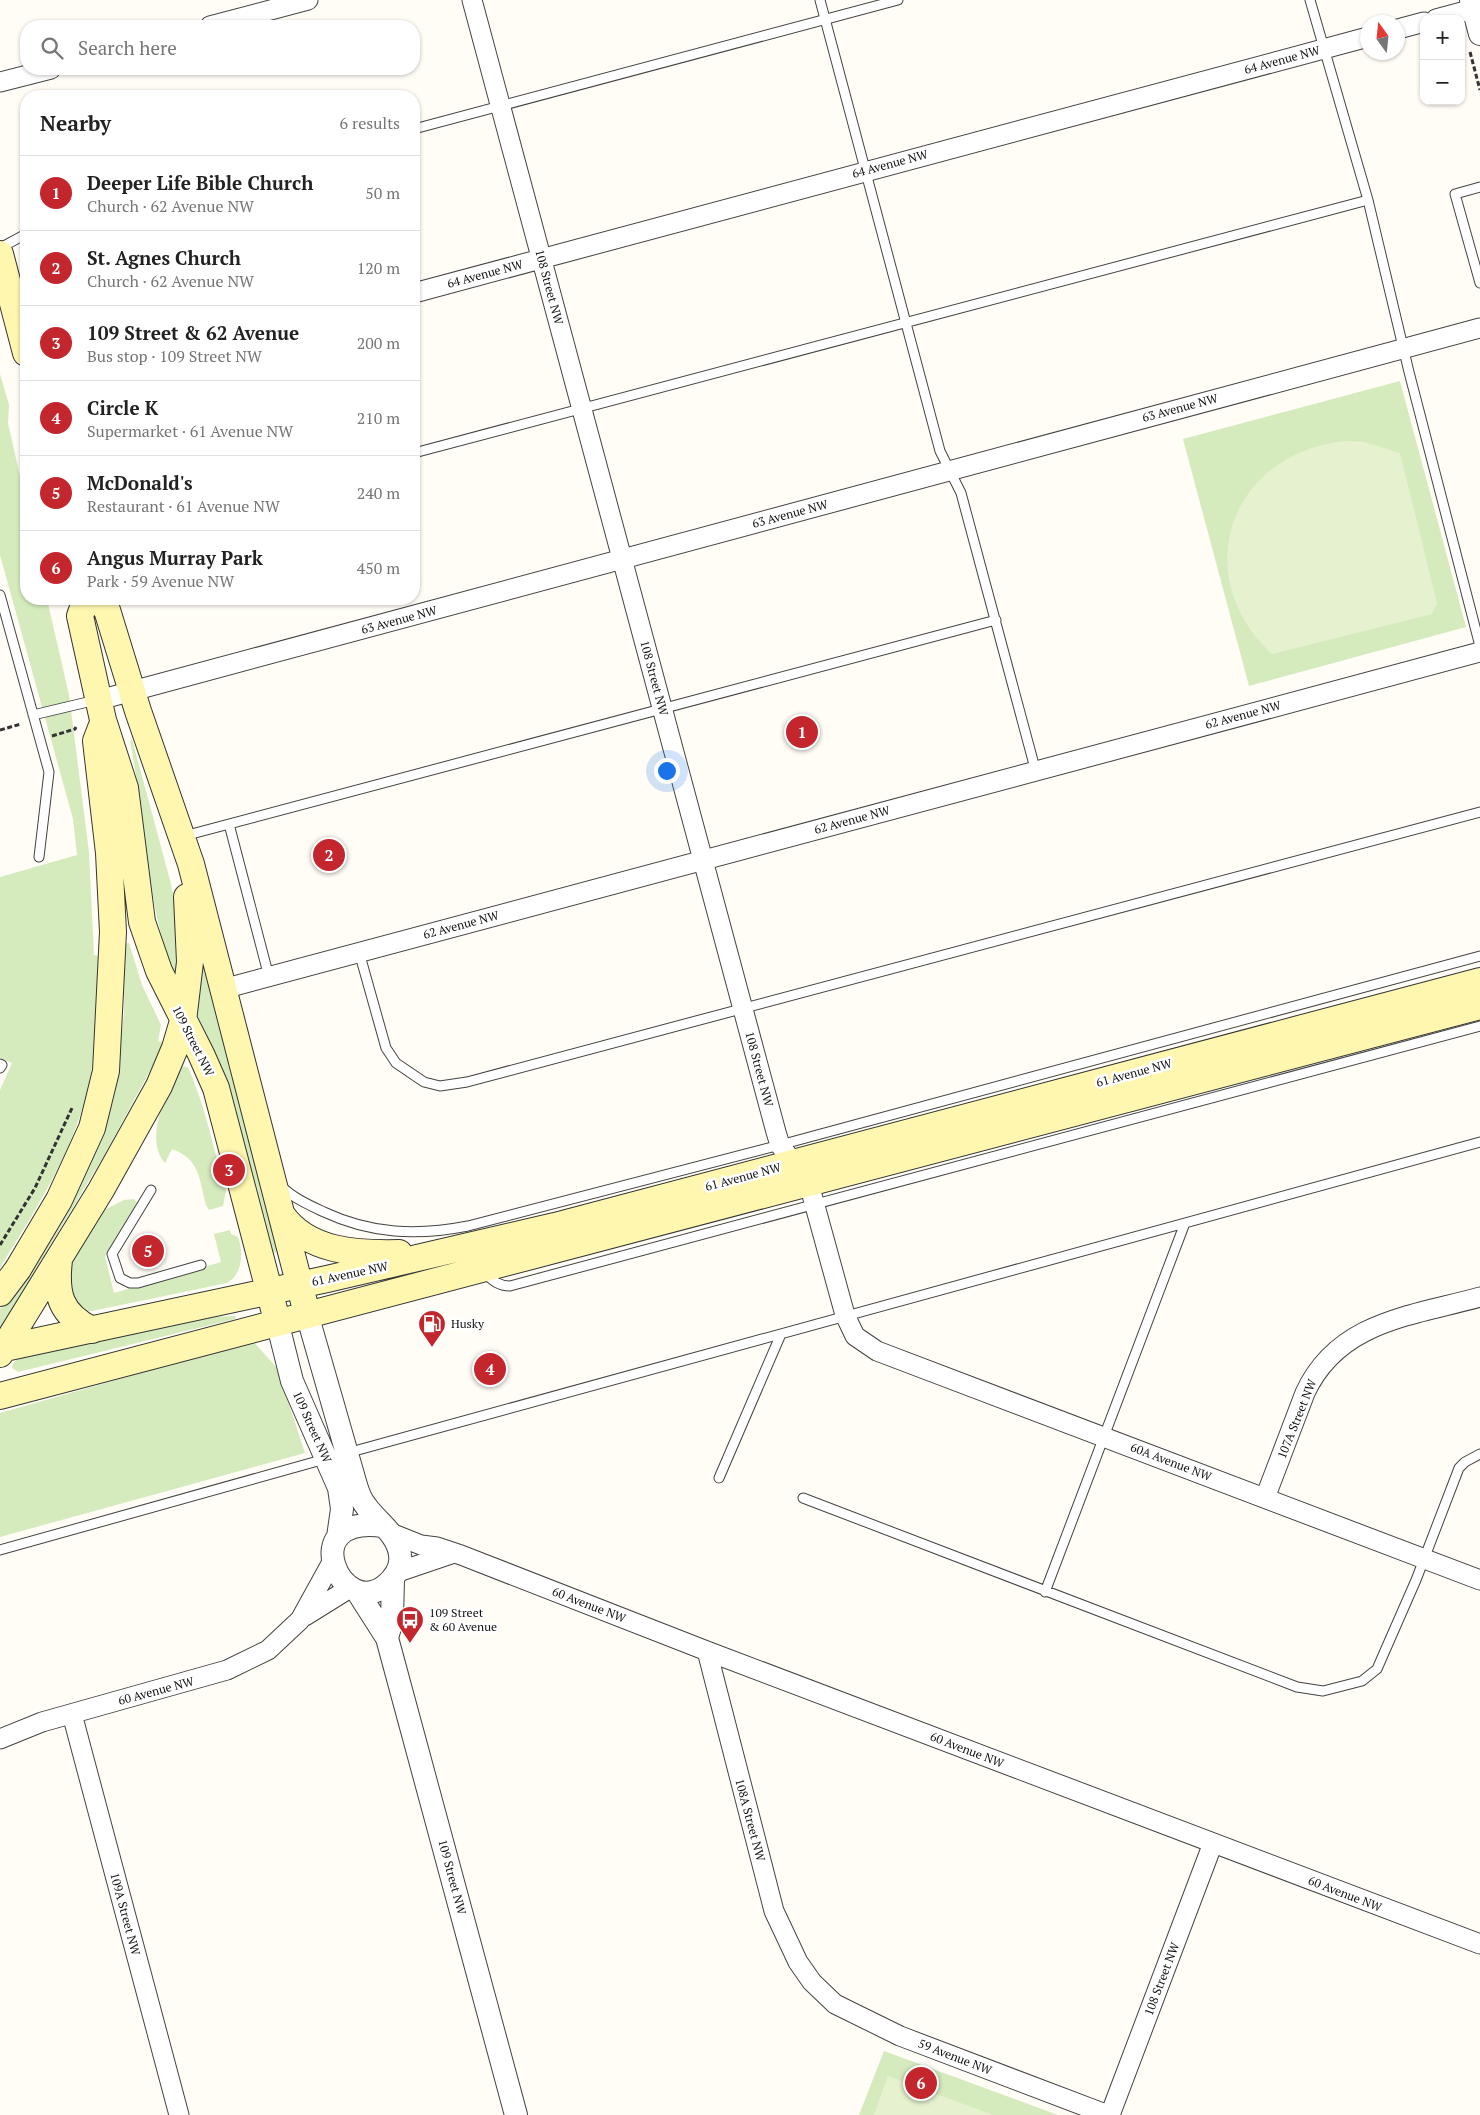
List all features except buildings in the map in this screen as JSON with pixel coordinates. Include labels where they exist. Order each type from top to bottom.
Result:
[{"type":"main road","points":[[0,254],[20,330]]},
{"type":"main road","name":"109 Street NW","points":[[84,605],[80,616],[101,710],[126,788],[142,922],[159,971],[183,1021],[202,1054],[216,1088],[277,1322]]},
{"type":"main road","name":"109 Street NW","points":[[103,605],[107,610],[132,692],[191,864],[307,1314]]},
{"type":"main road","points":[[0,1293],[18,1269],[59,1200],[92,1128],[106,1072],[113,932],[109,853],[96,741],[101,710]]},
{"type":"main road","points":[[2,1350],[59,1260],[159,1086],[175,1048],[183,1021],[190,962],[189,922],[181,836]]},
{"type":"main road","name":"61 Avenue NW","points":[[0,1396],[307,1314],[787,1154],[1480,981]]},
{"type":"main road","name":"61 Avenue NW","points":[[2,1350],[300,1285],[479,1258],[812,1195],[1480,1006]]},
{"type":"main road","points":[[282,1214],[293,1229],[305,1239],[343,1250],[479,1258]]},
{"type":"main road","points":[[59,1260],[57,1287],[63,1305],[68,1314],[92,1330]]},
{"type":"street","points":[[233,20],[308,0]]},
{"type":"street","name":"108 Street NW","points":[[472,0],[743,1011],[787,1154],[812,1195],[845,1316],[850,1329],[863,1343]]},
{"type":"street","points":[[1447,15],[1475,5],[1474,38]]},
{"type":"street","points":[[1405,27],[1420,23]]},
{"type":"street","name":"64 Avenue NW","points":[[420,291],[1360,39]]},
{"type":"street","points":[[0,82],[27,75]]},
{"type":"street","name":"63 Avenue NW","points":[[101,710],[132,692],[1480,328]]},
{"type":"street","name":"62 Avenue NW","points":[[224,989],[1480,652]]},
{"type":"street","name":"107A Street NW","points":[[1265,1498],[1311,1379],[1330,1354],[1367,1329],[1480,1297]]},
{"type":"street","name":"109 Street NW","points":[[307,1314],[335,1456],[342,1509],[338,1537]]},
{"type":"street","name":"109 Street NW","points":[[277,1322],[292,1381],[362,1499],[387,1529]]},
{"type":"street","name":"60A Avenue NW","points":[[863,1343],[1105,1438],[1480,1580]]},
{"type":"street","points":[[395,1575],[400,1555],[397,1542],[387,1529],[358,1525],[347,1529],[338,1537],[333,1545],[332,1562],[338,1574],[354,1589],[376,1590],[395,1575],[454,1553]]},
{"type":"street","name":"60 Avenue NW","points":[[387,1529],[421,1545],[437,1546],[706,1651],[1480,1944]]},
{"type":"street","name":"60 Avenue NW","points":[[300,1620],[332,1562]]},
{"type":"street","name":"109 Street NW","points":[[387,1638],[392,1620],[395,1575]]},
{"type":"street","name":"109 Street NW","points":[[354,1589],[387,1638],[516,2115]]},
{"type":"street","name":"60 Avenue NW","points":[[0,1739],[17,1731],[72,1714],[226,1670],[268,1650],[300,1620],[354,1589]]},
{"type":"street","name":"108A Street NW","points":[[706,1651],[774,1911],[798,1962],[812,1982]]},
{"type":"street","name":"109A Street NW","points":[[72,1714],[179,2115]]},
{"type":"street","name":"108 Street NW","points":[[1109,2115],[1213,1844]]},
{"type":"street","name":"59 Avenue NW","points":[[812,1982],[835,2004],[900,2036],[1109,2115]]},
{"type":"lane","points":[[820,0],[907,321],[940,451],[960,493],[1036,772]]},
{"type":"lane","points":[[420,127],[898,0]]},
{"type":"lane","points":[[1310,0],[1368,200],[1403,348],[1480,646]]},
{"type":"lane","points":[[1480,188],[1455,194],[1480,283]]},
{"type":"lane","points":[[420,451],[1368,200]]},
{"type":"lane","points":[[0,248],[20,237]]},
{"type":"lane","points":[[0,595],[49,772],[39,857]]},
{"type":"lane","points":[[181,836],[996,620]]},
{"type":"lane","points":[[34,718],[101,710]]},
{"type":"lane","points":[[359,952],[386,1048],[396,1063],[410,1074],[424,1082],[440,1086],[468,1082],[743,1011],[1480,812]]},
{"type":"lane","points":[[229,824],[269,977]]},
{"type":"lane","name":"61 Avenue NW","points":[[271,1175],[294,1196],[313,1207],[356,1225],[386,1231],[428,1233],[787,1154],[1480,956]]},
{"type":"lane","name":"61 Avenue NW","points":[[812,1195],[1480,1026]]},
{"type":"lane","points":[[0,1550],[335,1456],[1480,1142]]},
{"type":"lane","points":[[151,1190],[112,1254],[120,1278],[130,1283],[138,1283],[200,1265]]},
{"type":"lane","points":[[1045,1592],[1186,1223]]},
{"type":"lane","points":[[719,1478],[782,1334]]},
{"type":"lane","points":[[803,1498],[1297,1688],[1323,1691],[1362,1681],[1377,1669],[1424,1560],[1459,1468],[1465,1462],[1480,1454]]},
{"type":"path","points":[[1474,38],[1480,90]]},
{"type":"path","points":[[0,730],[34,718]]},
{"type":"path","points":[[40,740],[75,729],[77,725]]},
{"type":"path","points":[[0,1245],[35,1188],[75,1100]]},
{"type":"green space","points":[[0,374],[9,405],[8,423],[20,476],[20,605],[48,605],[69,695],[89,852],[94,955],[99,956],[95,1049],[84,1103],[77,1125],[48,1188],[0,1268],[0,1090],[12,1063],[0,1058],[0,877],[77,855],[73,819],[0,555]]},
{"type":"green space","points":[[1400,381],[1466,627],[1249,686],[1183,439]]},
{"type":"green space","points":[[1345,441],[1364,442],[1400,453],[1437,603],[1432,614],[1272,654],[1246,623],[1231,589],[1227,555],[1234,522],[1249,493],[1273,468],[1305,450]]},
{"type":"green space","points":[[132,739],[171,884],[175,907],[176,971],[173,972],[164,944],[151,887],[130,742]]},
{"type":"green space","points":[[199,938],[277,1236],[277,1252],[272,1253],[219,1063],[195,1010]]},
{"type":"green space","points":[[129,943],[142,985],[161,1025],[158,1041],[163,1042],[159,1054],[105,1154],[0,1329],[0,1309],[31,1268],[85,1176],[107,1120],[113,1101],[124,1014],[124,944]]},
{"type":"green space","points":[[179,1066],[188,1067],[193,1078],[217,1159],[213,1162],[216,1176],[221,1176],[226,1191],[223,1206],[209,1210],[206,1205],[200,1178],[193,1164],[181,1153],[172,1149],[165,1163],[159,1153],[156,1141],[160,1114]]},
{"type":"green space","points":[[134,1199],[137,1203],[105,1256],[114,1293],[221,1262],[214,1234],[230,1230],[231,1234],[238,1237],[241,1250],[239,1269],[236,1275],[227,1283],[92,1311],[81,1311],[71,1306],[65,1271],[104,1210],[124,1200]]},
{"type":"green space","points":[[236,1316],[235,1319],[18,1372],[12,1368],[13,1363],[22,1356],[208,1317]]},
{"type":"green space","points":[[253,1341],[277,1368],[305,1453],[0,1537],[0,1413]]},
{"type":"green space","points":[[884,2051],[1058,2115],[859,2115]]},
{"type":"green space","points":[[888,2076],[993,2115],[874,2115]]},
{"type":"place","name":"Deeper Life Bible Church","points":[[802,732]]},
{"type":"place","name":"St. Agnes Church","points":[[329,855]]},
{"type":"place","name":"109 Street & 62 Avenue","points":[[229,1170]]},
{"type":"place","name":"McDonald's","points":[[148,1251]]},
{"type":"place","name":"Husky","points":[[432,1348]]},
{"type":"place","name":"Circle K","points":[[490,1369]]},
{"type":"place","name":"109 Street & 60 Avenue","points":[[410,1644]]},
{"type":"place","name":"Angus Murray Park","points":[[921,2083]]}]
